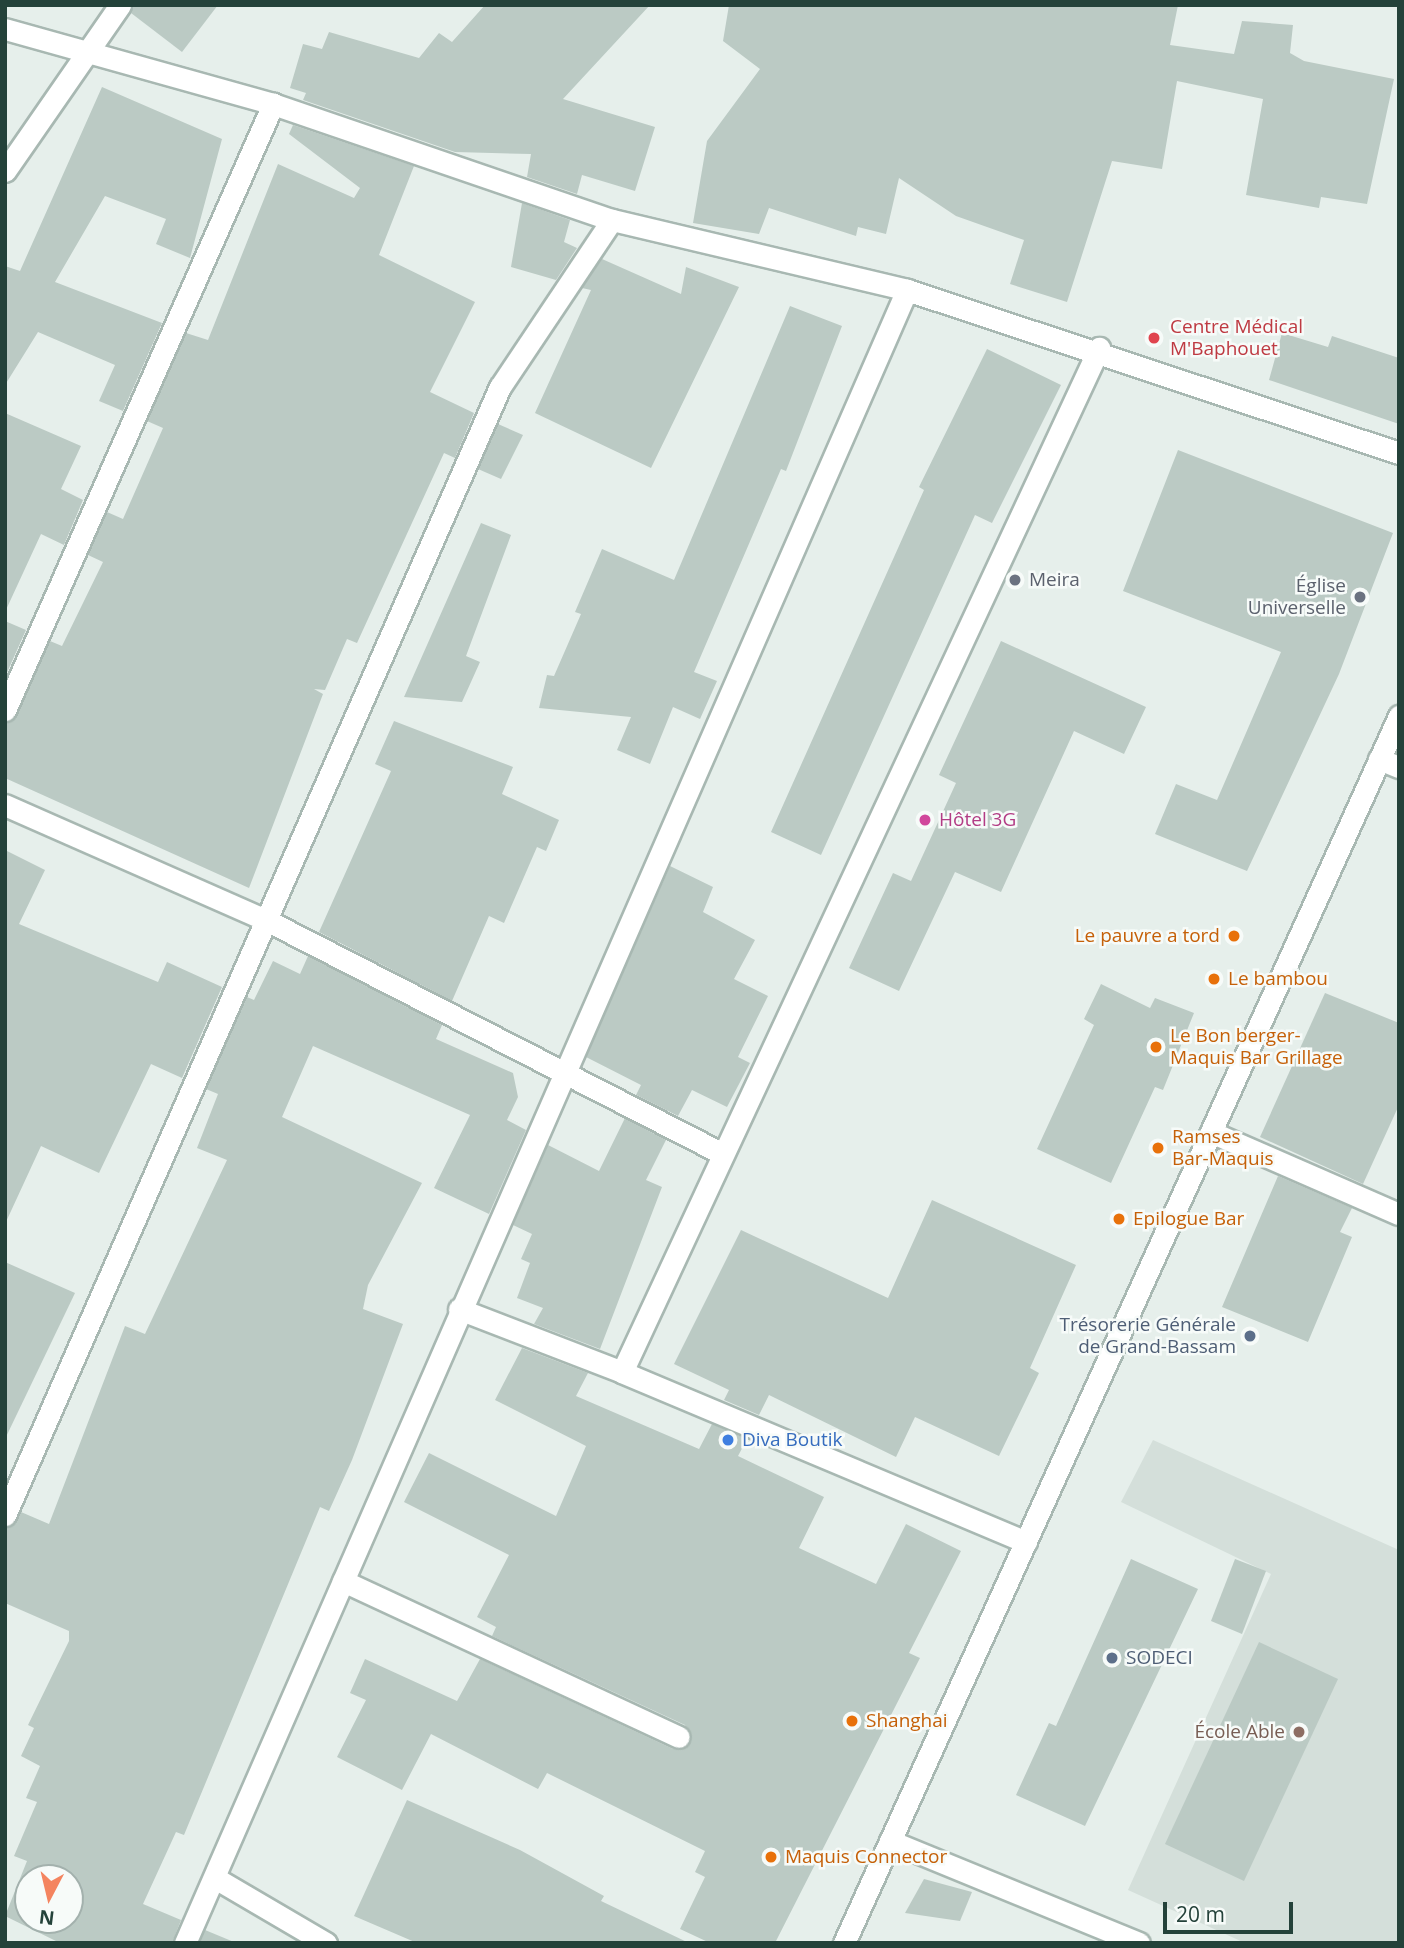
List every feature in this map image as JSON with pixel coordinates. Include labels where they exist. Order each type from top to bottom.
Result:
[{"type":"street","points":[[5,171],[120,5]]},
{"type":"street","points":[[5,29],[272,104],[612,220],[907,290],[1100,348],[1399,453]]},
{"type":"street","points":[[5,710],[272,104]]},
{"type":"street","points":[[5,1515],[270,922],[500,387],[612,220]]},
{"type":"street","points":[[185,1943],[459,1309],[907,290]]},
{"type":"street","points":[[622,1372],[1100,348]]},
{"type":"street","points":[[844,1943],[1211,1132],[1389,763],[1399,716]]},
{"type":"street","points":[[5,805],[270,922],[723,1154]]},
{"type":"street","points":[[1211,1132],[1399,1214]]},
{"type":"street","points":[[459,1309],[622,1372],[1026,1542]]},
{"type":"street","points":[[343,1581],[679,1737]]},
{"type":"street","points":[[890,1841],[1139,1943]]},
{"type":"street","points":[[215,1878],[326,1943]]},
{"type":"shaded area","name":"École Able","points":[[1153,1440],[1399,1550],[1399,1943],[1245,1943],[1128,1890],[1271,1574],[1121,1502]]},
{"type":"building","points":[[133,5],[218,5],[182,52],[131,13]]},
{"type":"building","points":[[485,5],[650,5],[563,99],[655,127],[635,191],[582,175],[577,194],[527,177],[531,154],[455,152],[303,100],[306,93],[290,88],[303,44],[322,49],[329,32],[419,58],[439,33],[452,42]]},
{"type":"building","points":[[729,5],[1178,5],[1170,45],[1234,54],[1242,21],[1293,25],[1290,53],[1304,61],[1394,79],[1367,204],[1321,197],[1319,208],[1246,195],[1263,99],[1177,81],[1162,169],[1112,161],[1067,302],[1010,284],[1024,240],[956,216],[899,178],[886,234],[858,227],[856,236],[769,208],[759,234],[693,223],[707,141],[760,69],[723,41]]},
{"type":"building","points":[[102,87],[222,139],[190,258],[156,244],[166,219],[105,196],[55,282],[162,323],[123,411],[99,401],[115,365],[38,332],[5,385],[5,266],[20,271]]},
{"type":"building","points":[[293,125],[414,166],[379,255],[475,302],[430,392],[474,413],[455,458],[444,453],[357,643],[347,639],[325,690],[314,689],[323,694],[249,888],[5,778],[5,723],[17,715],[50,641],[62,646],[103,562],[88,555],[107,512],[123,519],[163,428],[147,421],[186,333],[208,340],[278,164],[354,198],[360,188],[289,134]]},
{"type":"building","points":[[522,203],[570,220],[564,242],[577,248],[556,280],[511,267]]},
{"type":"building","points":[[602,259],[681,294],[686,267],[739,287],[651,468],[535,413],[591,290],[582,288]]},
{"type":"building","points":[[790,306],[842,326],[786,471],[781,469],[694,672],[717,681],[700,719],[673,707],[650,764],[617,750],[631,717],[539,708],[547,675],[554,676],[581,614],[575,612],[602,549],[674,580]]},
{"type":"building","points":[[1282,333],[1328,347],[1332,336],[1399,358],[1399,424],[1269,380]]},
{"type":"building","points":[[987,349],[1061,385],[992,523],[975,515],[821,855],[771,832],[924,490],[919,487]]},
{"type":"building","points":[[5,413],[81,446],[61,489],[83,500],[64,545],[41,534],[5,612]]},
{"type":"building","points":[[498,424],[523,435],[501,479],[478,469]]},
{"type":"building","points":[[1178,450],[1393,533],[1339,674],[1247,871],[1155,834],[1176,784],[1217,800],[1281,652],[1123,591]]},
{"type":"building","points":[[481,523],[511,535],[466,656],[480,662],[462,702],[404,697]]},
{"type":"building","points":[[5,621],[26,630],[5,677]]},
{"type":"building","points":[[1001,641],[1146,707],[1124,754],[1074,731],[1001,892],[955,872],[899,991],[849,968],[893,873],[911,881],[956,783],[939,775]]},
{"type":"building","points":[[394,721],[513,767],[502,794],[559,820],[546,851],[537,847],[504,923],[489,916],[452,1001],[319,932],[391,771],[375,764]]},
{"type":"building","points":[[5,850],[45,870],[19,924],[158,982],[167,962],[222,987],[182,1078],[151,1064],[99,1173],[41,1146],[5,1224]]},
{"type":"building","points":[[670,866],[713,887],[703,912],[755,940],[734,979],[768,996],[738,1057],[750,1063],[727,1107],[692,1090],[678,1116],[636,1095],[641,1085],[586,1057]]},
{"type":"building","points":[[308,956],[442,1025],[436,1039],[513,1073],[518,1097],[507,1120],[526,1130],[489,1214],[434,1188],[470,1115],[313,1046],[282,1117],[422,1183],[368,1285],[363,1309],[403,1324],[352,1460],[329,1511],[320,1507],[184,1835],[176,1832],[143,1904],[181,1920],[172,1943],[60,1943],[42,1934],[84,1934],[84,1864],[26,1864],[27,1861],[14,1856],[37,1802],[26,1798],[40,1766],[21,1756],[34,1728],[28,1725],[69,1641],[69,1631],[5,1603],[5,1528],[21,1512],[49,1524],[125,1326],[145,1334],[227,1160],[197,1148],[218,1094],[206,1089],[247,997],[254,1000],[273,961],[300,974]]},
{"type":"building","points":[[1101,984],[1150,1008],[1155,998],[1194,1013],[1163,1090],[1155,1087],[1111,1183],[1037,1149],[1094,1025],[1084,1019]]},
{"type":"building","points":[[1325,993],[1399,1023],[1399,1105],[1363,1184],[1260,1137]]},
{"type":"building","points":[[625,1118],[666,1140],[646,1180],[662,1187],[600,1349],[534,1324],[543,1308],[517,1298],[530,1263],[521,1259],[532,1234],[513,1225],[548,1145],[599,1171]]},
{"type":"building","points":[[1278,1176],[1352,1208],[1340,1232],[1352,1237],[1308,1342],[1222,1307]]},
{"type":"building","points":[[932,1200],[1076,1265],[1030,1368],[1039,1373],[999,1456],[915,1417],[896,1457],[769,1395],[759,1415],[724,1400],[729,1390],[674,1364],[741,1230],[888,1298]]},
{"type":"building","points":[[5,1262],[75,1293],[5,1439]]},
{"type":"building","points":[[522,1348],[588,1373],[576,1396],[699,1449],[712,1424],[747,1439],[738,1456],[824,1497],[799,1548],[876,1584],[906,1524],[961,1551],[909,1653],[920,1658],[775,1943],[710,1943],[680,1929],[705,1877],[695,1872],[705,1851],[547,1773],[538,1789],[431,1734],[402,1790],[337,1757],[366,1700],[350,1693],[365,1659],[457,1701],[480,1659],[673,1749],[691,1742],[685,1725],[492,1636],[496,1627],[477,1617],[509,1555],[404,1502],[429,1453],[556,1516],[586,1446],[495,1400]]},
{"type":"building","points":[[1131,1559],[1198,1589],[1085,1826],[1016,1795],[1049,1723],[1056,1726]]},
{"type":"building","points":[[1235,1559],[1266,1571],[1242,1634],[1211,1621]]},
{"type":"building","points":[[1259,1642],[1338,1679],[1244,1881],[1165,1844]]},
{"type":"building","points":[[407,1800],[520,1850],[604,1896],[601,1901],[689,1943],[417,1943],[354,1916]]},
{"type":"building","points":[[924,1879],[972,1892],[960,1921],[905,1913]]},
{"type":"building","points":[[14,1894],[14,1920],[5,1916]]},
{"type":"building","points":[[205,1930],[234,1942],[234,1943],[199,1943]]},
{"type":"place","name":"Centre Médical M'Baphouet","points":[[1154,338]]},
{"type":"place","name":"Meira","points":[[1015,580]]},
{"type":"place","name":"Église Universelle","points":[[1360,597]]},
{"type":"place","name":"Hôtel 3G","points":[[925,820]]},
{"type":"place","name":"Le pauvre a tord","points":[[1234,936]]},
{"type":"place","name":"Le bambou","points":[[1214,979]]},
{"type":"place","name":"Le Bon berger- Maquis Bar Grillage","points":[[1156,1047]]},
{"type":"place","name":"Ramses Bar-Maquis","points":[[1158,1148]]},
{"type":"place","name":"Epilogue Bar","points":[[1119,1219]]},
{"type":"place","name":"Trésorerie Générale de Grand-Bassam","points":[[1250,1336]]},
{"type":"place","name":"Diva Boutik","points":[[728,1440]]},
{"type":"place","name":"SODECI","points":[[1112,1658]]},
{"type":"place","name":"Shanghai","points":[[852,1721]]},
{"type":"place","name":"École Able","points":[[1299,1732]]},
{"type":"place","name":"Maquis Connector","points":[[771,1857]]}]
